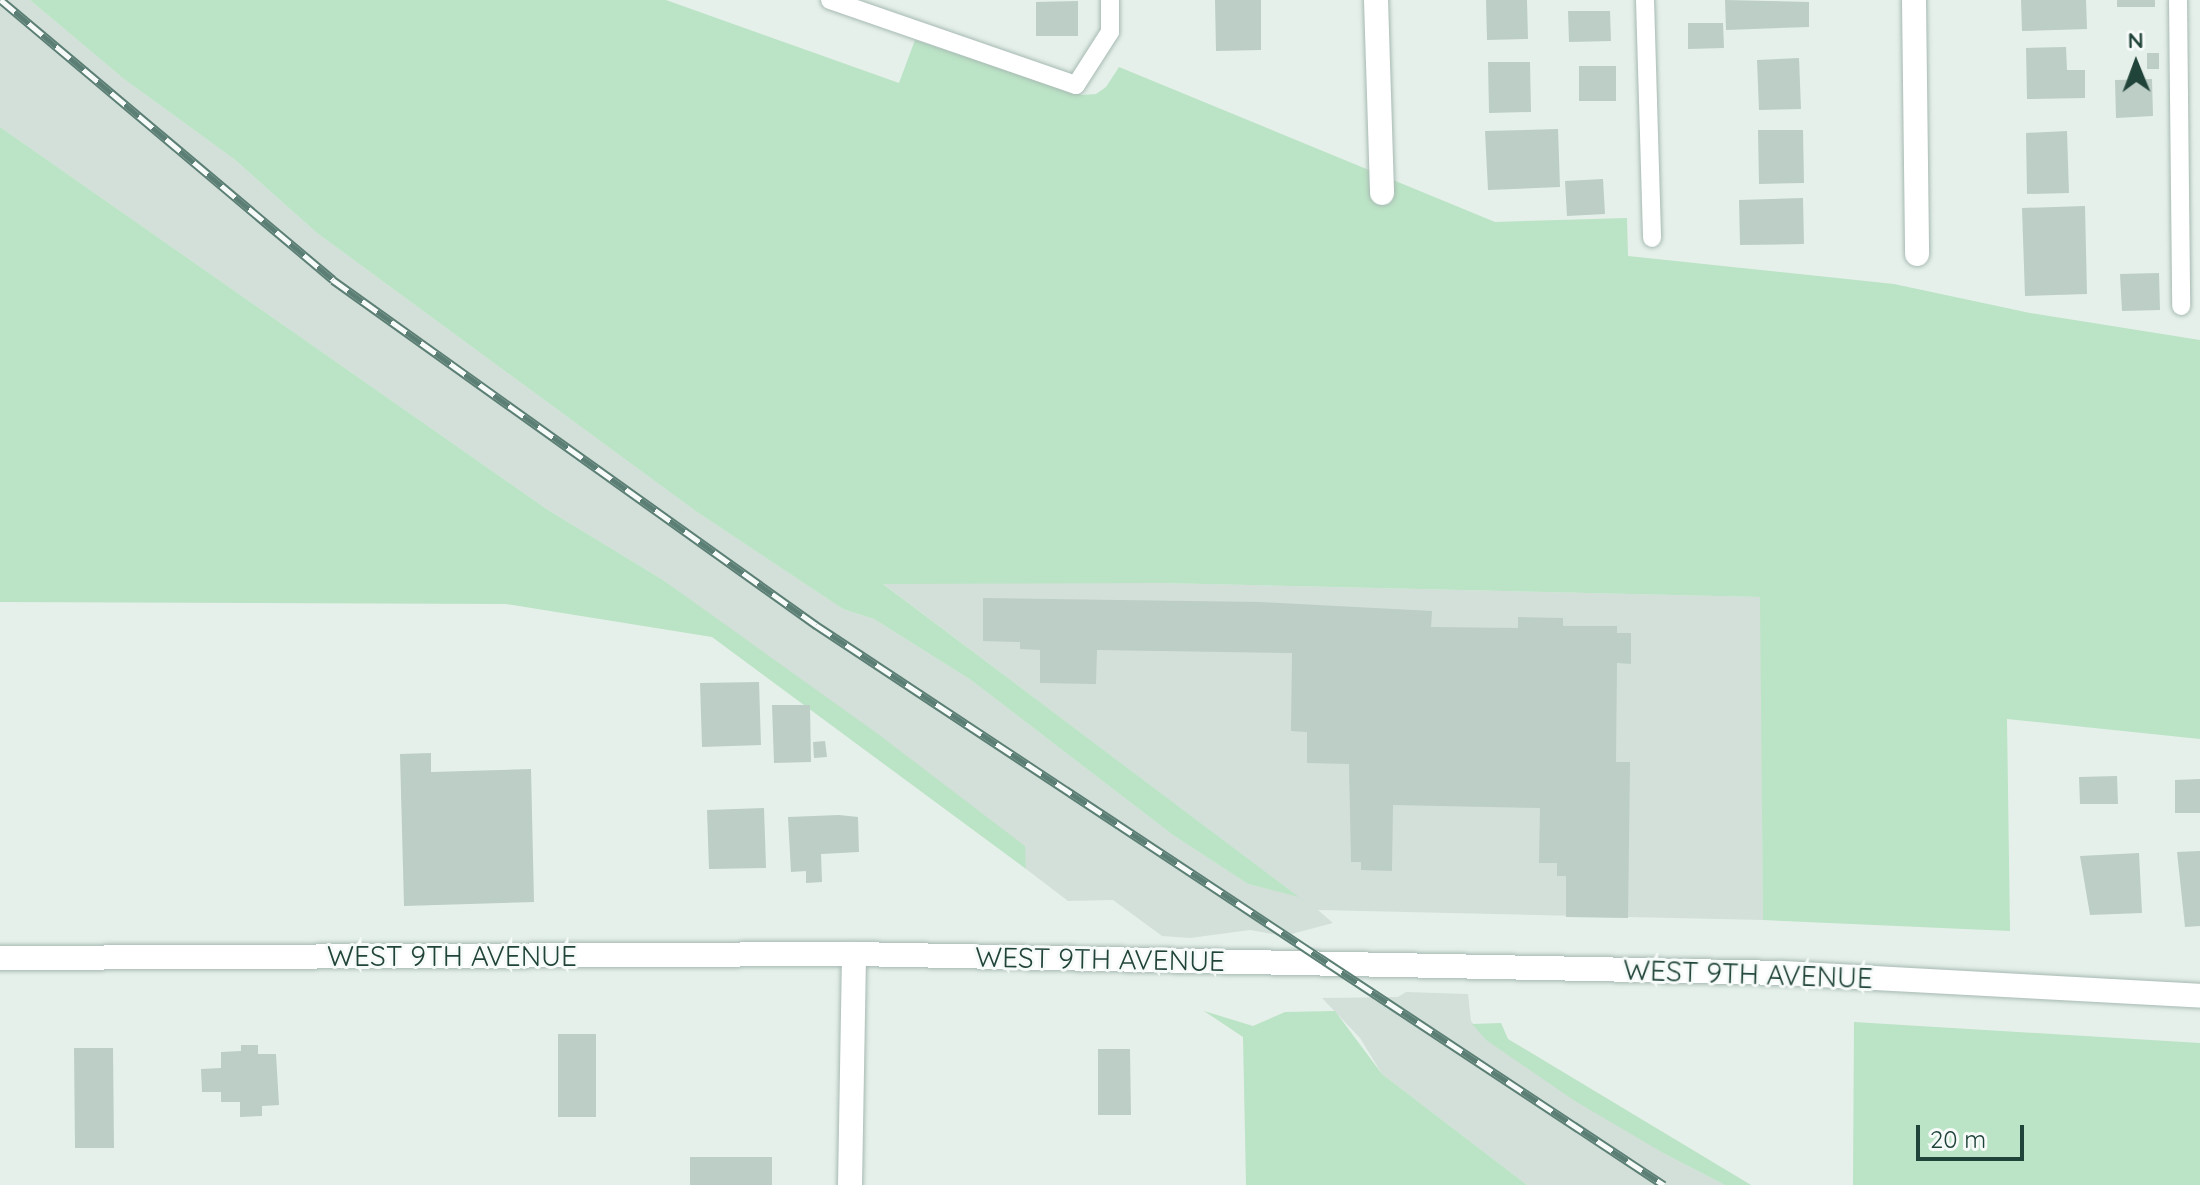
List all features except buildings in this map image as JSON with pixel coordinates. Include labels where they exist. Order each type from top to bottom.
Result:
[{"type":"street","points":[[1376,0],[1382,193]]},
{"type":"street","points":[[1914,0],[1917,254]]},
{"type":"street","points":[[850,1185],[854,954]]},
{"type":"street","name":"WEST 9TH AVENUE","points":[[0,958],[854,954],[1781,973],[2200,996]]},
{"type":"lane","points":[[830,0],[1076,85],[1110,32],[1110,0]]},
{"type":"lane","points":[[1645,0],[1652,238]]},
{"type":"lane","points":[[2178,0],[2181,306]]},
{"type":"shaded area","points":[[0,0],[30,0],[124,79],[234,159],[317,233],[697,512],[843,609],[874,619],[971,680],[1173,835],[1248,884],[1296,895],[882,583],[1160,583],[1761,597],[1763,920],[1318,910],[1333,923],[1284,936],[1250,930],[1190,938],[1162,936],[1113,900],[1068,901],[1026,869],[1024,846],[663,580],[548,510],[0,127]]},
{"type":"shaded area","points":[[1406,992],[1468,994],[1471,1021],[1486,1040],[1665,1154],[1725,1185],[1527,1185],[1382,1074],[1360,1038],[1322,998],[1398,997]]},
{"type":"green space","points":[[30,0],[666,0],[899,83],[915,40],[1082,95],[1096,94],[1106,87],[1119,67],[1495,222],[1627,218],[1628,256],[1894,284],[2030,313],[2200,340],[2200,739],[2007,719],[2010,931],[1763,920],[1760,597],[1160,583],[883,584],[1299,897],[1248,884],[1173,835],[971,680],[874,619],[843,609],[697,512],[317,233],[234,159],[124,79]]},
{"type":"green space","points":[[0,127],[548,510],[663,580],[878,734],[1025,846],[1026,869],[712,637],[506,604],[0,602]]},
{"type":"green space","points":[[1204,1011],[1253,1026],[1285,1012],[1335,1011],[1382,1074],[1527,1185],[1246,1185],[1243,1037]]},
{"type":"green space","points":[[1854,1022],[2200,1043],[2200,1185],[1853,1185]]},
{"type":"green space","points":[[1501,1023],[1508,1039],[1751,1185],[1725,1185],[1665,1154],[1575,1101],[1486,1040],[1472,1024]]},
{"type":"railway","points":[[1,0],[333,280],[816,625],[1664,1185]]}]
